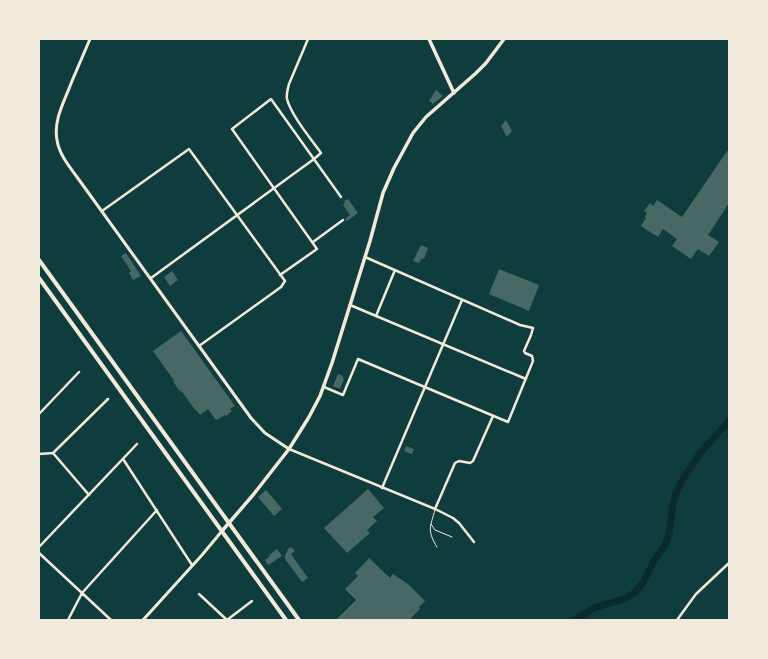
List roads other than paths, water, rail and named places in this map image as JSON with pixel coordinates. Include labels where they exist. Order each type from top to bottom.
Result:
[{"type":"highway","points":[[39,260],[299,620]]},
{"type":"highway","points":[[39,278],[286,620]]},
{"type":"main road","points":[[429,39],[454,93]]},
{"type":"main road","points":[[222,531],[253,495],[310,417],[324,387],[383,193],[394,168],[413,133],[426,117],[486,63],[504,39]]},
{"type":"street","points":[[90,39],[61,107],[57,121],[56,132],[60,150],[65,160],[255,423],[272,438],[288,449],[435,509],[453,518],[459,523],[474,542]]},
{"type":"street","points":[[151,278],[314,160],[321,153],[292,112],[287,98],[289,84],[308,39]]},
{"type":"street","points":[[280,275],[317,249],[232,129],[271,99],[341,197]]},
{"type":"street","points":[[102,211],[189,149],[285,281],[280,287],[199,346]]},
{"type":"street","points":[[313,242],[343,220]]},
{"type":"street","points":[[324,387],[343,395],[358,358],[508,422],[533,361],[532,356],[524,351],[533,328],[520,325],[365,256]]},
{"type":"street","points":[[376,316],[395,270]]},
{"type":"street","points":[[382,488],[462,300]]},
{"type":"street","points":[[350,305],[526,378]]},
{"type":"street","points":[[39,414],[79,372]]},
{"type":"street","points":[[39,454],[53,453],[108,399]]},
{"type":"street","points":[[435,509],[455,463],[459,461],[470,463],[473,461],[493,416]]},
{"type":"street","points":[[39,547],[137,444]]},
{"type":"street","points":[[53,453],[88,495]]},
{"type":"street","points":[[123,459],[192,565]]},
{"type":"street","points":[[68,620],[82,593],[157,510]]},
{"type":"street","points":[[143,620],[222,531]]},
{"type":"street","points":[[39,553],[111,620]]},
{"type":"street","points":[[677,620],[696,594],[729,563]]},
{"type":"street","points":[[199,594],[227,620],[252,601]]},
{"type":"lane","points":[[435,509],[430,531],[437,547]]},
{"type":"lane","points":[[431,523],[436,530],[452,537]]},
{"type":"waterway","points":[[574,620],[596,607],[624,599],[633,594],[643,583],[654,561],[665,545],[669,534],[673,504],[676,493],[683,479],[701,452],[729,421]]}]
